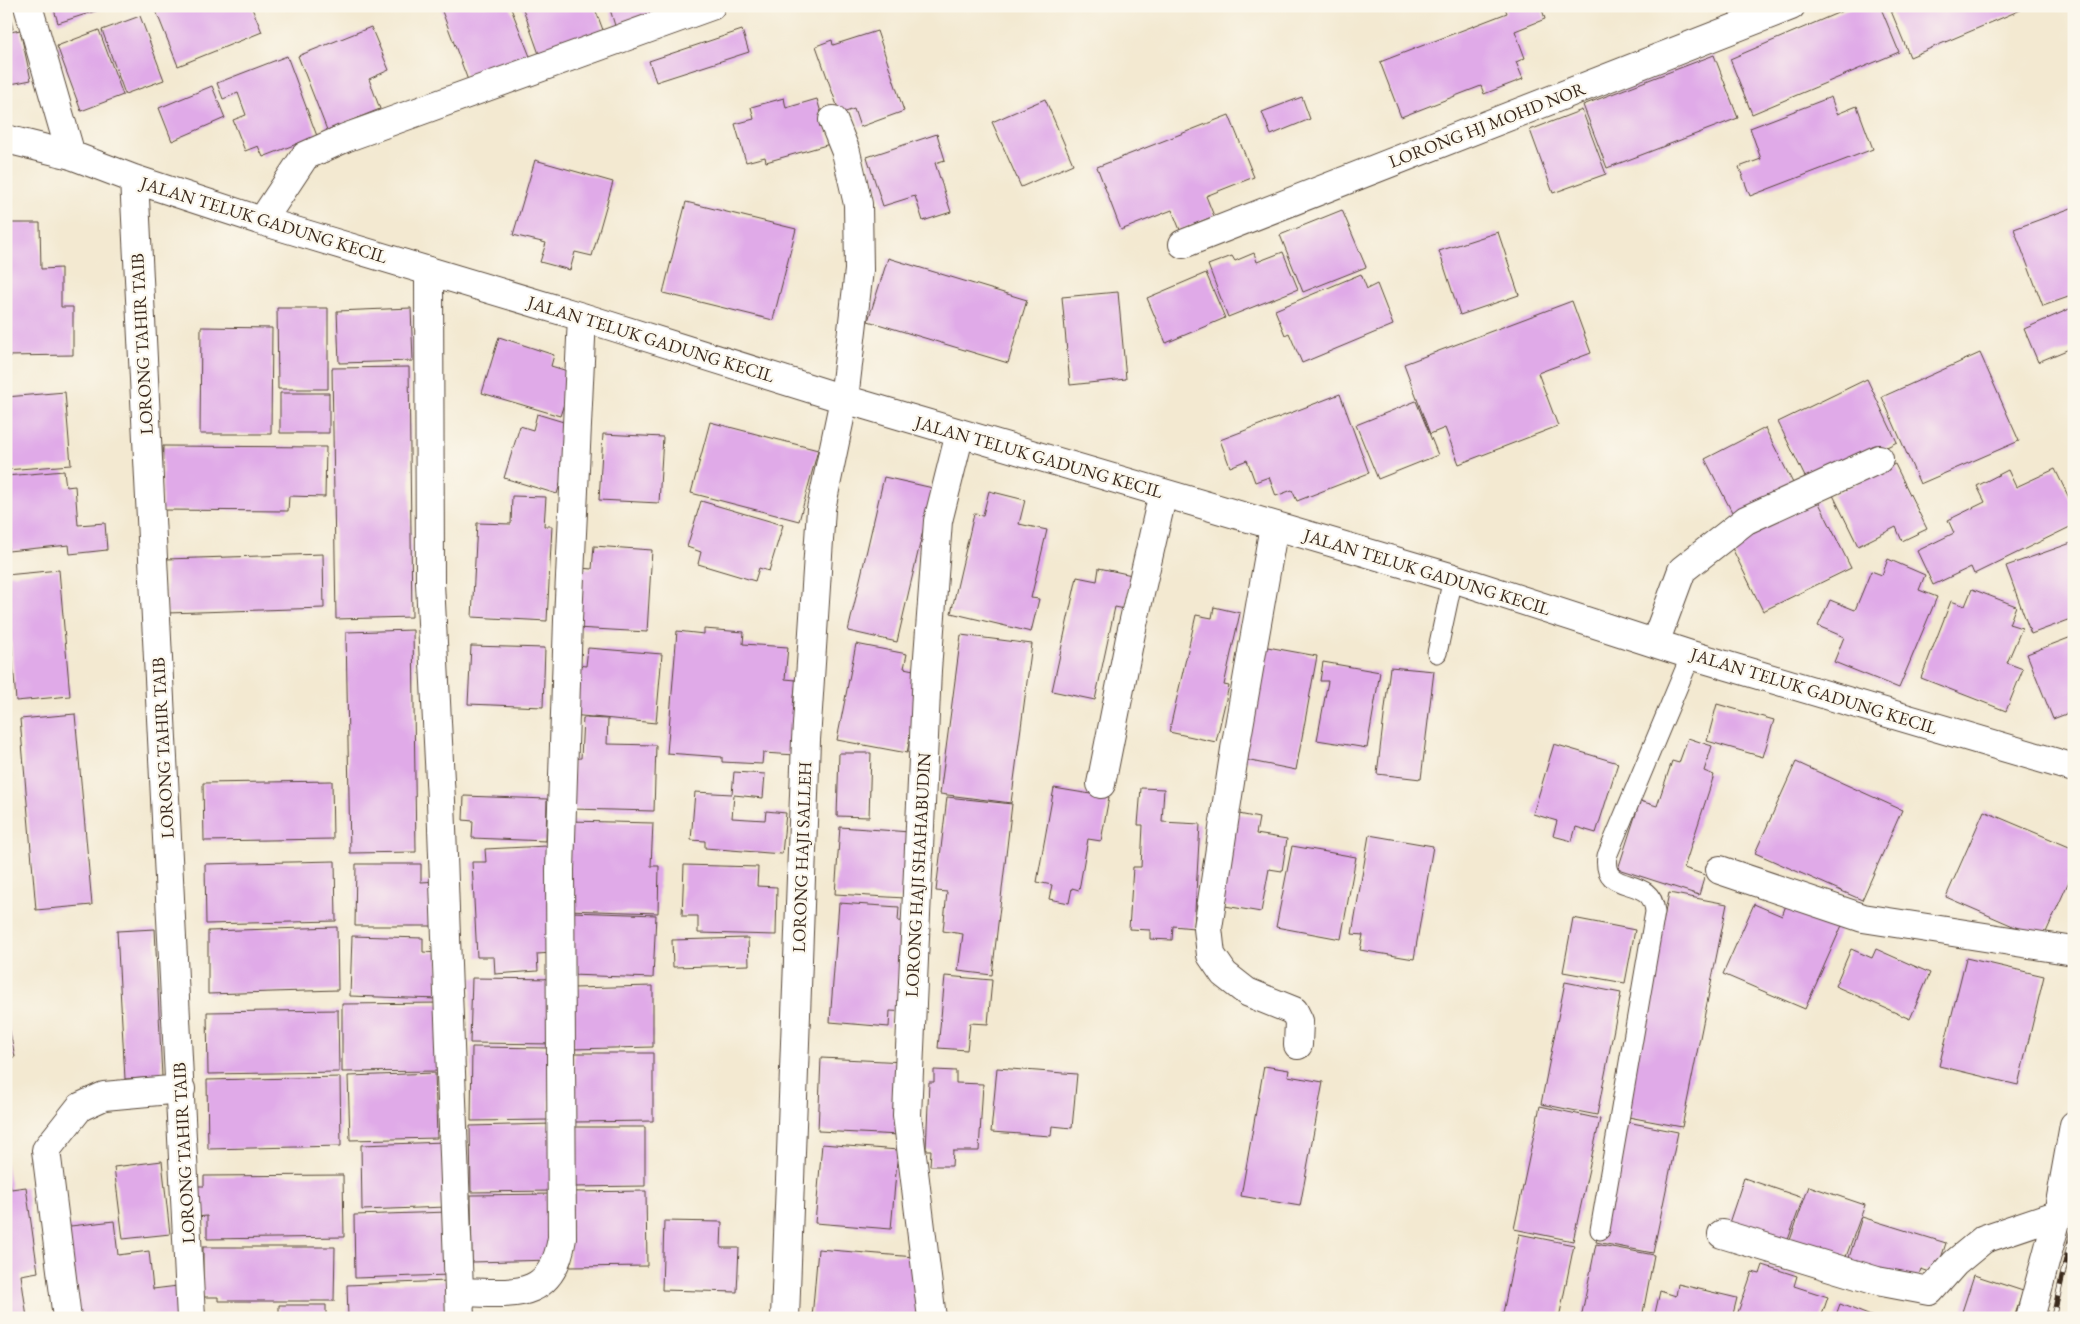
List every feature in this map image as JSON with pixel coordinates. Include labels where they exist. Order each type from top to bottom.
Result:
[{"type":"street","points":[[28,6],[71,155]]},
{"type":"street","points":[[262,221],[306,156],[354,134],[711,6]]},
{"type":"street","name":"LORONG HJ MOHD NOR","points":[[1183,244],[1791,6]]},
{"type":"street","name":"LORONG HAJI SALLEH","points":[[785,1318],[806,740],[822,509],[844,399],[858,270],[858,204],[846,152],[832,120]]},
{"type":"street","name":"JALAN TELUK GADUNG KECIL","points":[[6,139],[71,155],[134,179],[262,221],[582,317],[844,399],[1453,578],[1691,655],[2074,768]]},
{"type":"street","name":"LORONG TAHIR TAIB","points":[[134,179],[181,1088],[191,1318]]},
{"type":"street","points":[[429,271],[430,583],[441,801],[459,1305],[517,1293],[535,1287],[550,1274],[559,1256],[562,1238],[560,870],[568,620],[582,317]]},
{"type":"street","name":"LORONG HAJI SHAHABUDIN","points":[[932,1318],[907,1115],[927,670],[938,521],[960,433]]},
{"type":"street","points":[[1654,643],[1682,570],[1746,520],[1879,459]]},
{"type":"street","points":[[1101,784],[1131,633],[1163,493]]},
{"type":"street","points":[[1274,526],[1235,749],[1208,928],[1211,955],[1224,974],[1247,992],[1294,1011],[1299,1021],[1298,1045]]},
{"type":"street","points":[[1720,870],[1863,918],[2074,951]]},
{"type":"street","points":[[67,1318],[46,1150],[80,1107],[104,1096],[181,1088]]},
{"type":"street","points":[[2030,1318],[2058,1214],[2074,1125]]},
{"type":"street","points":[[1722,1234],[1877,1281],[1930,1291],[1955,1263],[1984,1239],[2058,1214]]},
{"type":"lane","points":[[1437,653],[1453,578]]},
{"type":"lane","points":[[1600,1230],[1655,912],[1654,902],[1649,894],[1641,889],[1619,883],[1610,877],[1605,867],[1607,856],[1691,655]]},
{"type":"building","points":[[6,6],[8,6],[13,29],[6,30]]},
{"type":"building","points":[[53,6],[108,6],[108,7],[58,23]]},
{"type":"building","points":[[154,6],[251,6],[262,32],[178,66]]},
{"type":"building","points":[[440,6],[510,6],[531,59],[469,83]]},
{"type":"building","points":[[522,6],[594,6],[603,30],[539,54]]},
{"type":"building","points":[[609,6],[678,6],[616,29]]},
{"type":"building","points":[[1508,6],[1541,6],[1545,19],[1515,31],[1525,58],[1516,62],[1523,79],[1484,94],[1481,86],[1401,117],[1380,62],[1507,13],[1505,8]]},
{"type":"building","points":[[1854,6],[1880,6],[1899,52],[1752,114],[1730,59]]},
{"type":"building","points":[[1889,6],[2030,6],[1910,57]]},
{"type":"building","points":[[140,16],[164,80],[125,94],[102,30]]},
{"type":"building","points":[[371,27],[389,70],[369,79],[380,109],[327,130],[298,56]]},
{"type":"building","points":[[20,30],[31,80],[6,85],[6,33]]},
{"type":"building","points":[[99,30],[123,95],[81,111],[57,46]]},
{"type":"building","points":[[742,30],[749,52],[656,82],[649,61]]},
{"type":"building","points":[[877,31],[904,111],[860,127],[854,109],[840,114],[816,46],[832,40],[833,45]]},
{"type":"building","points":[[1714,55],[1738,118],[1607,168],[1583,105]]},
{"type":"building","points":[[287,56],[317,136],[263,157],[258,146],[245,151],[233,120],[246,115],[238,93],[223,99],[217,83]]},
{"type":"building","points":[[212,86],[225,118],[172,141],[159,108]]},
{"type":"building","points":[[1302,97],[1310,119],[1271,135],[1262,112]]},
{"type":"building","points":[[1831,97],[1837,114],[1857,106],[1873,149],[1750,196],[1739,167],[1761,159],[1750,128]]},
{"type":"building","points":[[784,98],[786,108],[817,99],[830,144],[766,162],[765,157],[746,162],[735,124],[754,119],[751,107]]},
{"type":"building","points":[[1045,99],[1073,164],[1021,187],[992,122]]},
{"type":"building","points":[[1582,110],[1606,174],[1553,193],[1530,130]]},
{"type":"building","points":[[1229,115],[1254,177],[1206,196],[1214,216],[1180,230],[1172,210],[1121,230],[1097,167]]},
{"type":"building","points":[[937,134],[945,160],[935,163],[951,212],[923,221],[915,196],[883,206],[867,157]]},
{"type":"building","points":[[535,160],[613,182],[592,256],[575,252],[570,270],[540,262],[546,243],[513,235]]},
{"type":"building","points":[[686,202],[796,229],[773,320],[663,293]]},
{"type":"building","points":[[2074,207],[2074,295],[2043,306],[2014,229]]},
{"type":"building","points":[[1342,210],[1366,267],[1303,292],[1280,235]]},
{"type":"building","points":[[6,223],[40,223],[41,269],[61,268],[61,307],[73,307],[73,355],[6,356]]},
{"type":"building","points":[[1498,232],[1519,295],[1460,315],[1439,251]]},
{"type":"building","points":[[1283,252],[1298,289],[1228,317],[1208,265],[1232,256],[1235,261],[1254,253],[1257,262]]},
{"type":"building","points":[[888,258],[1027,300],[1008,363],[868,321]]},
{"type":"building","points":[[1206,273],[1225,318],[1166,343],[1147,298]]},
{"type":"building","points":[[1361,274],[1367,289],[1377,284],[1393,325],[1302,363],[1289,333],[1285,335],[1275,310]]},
{"type":"building","points":[[1118,292],[1126,379],[1070,385],[1062,297]]},
{"type":"building","points":[[1572,301],[1591,353],[1538,373],[1558,426],[1459,464],[1445,428],[1430,434],[1404,364]]},
{"type":"building","points":[[2074,307],[2074,347],[2038,362],[2024,329]]},
{"type":"building","points":[[277,308],[328,308],[328,389],[278,389]]},
{"type":"building","points":[[411,308],[413,361],[339,363],[337,311]]},
{"type":"building","points":[[201,327],[272,328],[271,434],[200,434]]},
{"type":"building","points":[[499,337],[554,355],[551,366],[574,373],[560,416],[482,393]]},
{"type":"building","points":[[1980,353],[2019,441],[1920,484],[1882,397]]},
{"type":"building","points":[[409,367],[412,617],[336,619],[332,368]]},
{"type":"building","points":[[1867,379],[1897,442],[1809,485],[1778,422]]},
{"type":"building","points":[[65,392],[71,465],[6,470],[6,397]]},
{"type":"building","points":[[280,393],[329,393],[329,433],[280,433]]},
{"type":"building","points":[[1340,394],[1369,473],[1297,501],[1292,490],[1276,496],[1269,477],[1255,482],[1247,460],[1230,467],[1220,440]]},
{"type":"building","points":[[1416,401],[1438,455],[1378,479],[1356,425]]},
{"type":"building","points":[[537,414],[577,426],[557,494],[504,478],[520,426],[533,430]]},
{"type":"building","points":[[710,422],[818,450],[799,521],[691,493]]},
{"type":"building","points":[[1765,428],[1795,487],[1735,518],[1705,459]]},
{"type":"building","points":[[603,434],[663,437],[659,503],[599,500]]},
{"type":"building","points":[[163,446],[326,447],[325,497],[289,496],[288,511],[162,510]]},
{"type":"building","points":[[1895,464],[1927,529],[1902,541],[1896,527],[1858,546],[1833,495]]},
{"type":"building","points":[[2055,469],[2074,508],[2074,525],[1974,574],[1971,567],[1933,585],[1917,551],[1954,533],[1948,520],[1985,502],[1977,486],[2008,470],[2016,487]]},
{"type":"building","points":[[64,471],[66,487],[75,486],[78,525],[105,523],[107,550],[70,554],[69,545],[8,551],[6,476]]},
{"type":"building","points":[[884,477],[933,488],[897,642],[848,631]]},
{"type":"building","points":[[989,491],[1025,500],[1019,524],[1047,530],[1031,598],[1039,599],[1031,632],[951,613],[974,514],[983,515]]},
{"type":"building","points":[[512,496],[546,497],[544,526],[552,526],[547,621],[472,617],[477,523],[511,524]]},
{"type":"building","points":[[701,501],[783,525],[769,571],[759,568],[755,581],[698,564],[701,552],[687,547]]},
{"type":"building","points":[[1818,501],[1851,568],[1763,611],[1730,544]]},
{"type":"building","points":[[2074,542],[2074,618],[2031,634],[2006,566]]},
{"type":"building","points":[[594,546],[652,550],[647,632],[576,628],[580,568],[592,569]]},
{"type":"building","points":[[323,554],[324,608],[167,613],[166,559]]},
{"type":"building","points":[[1888,559],[1925,575],[1919,590],[1937,597],[1899,688],[1834,662],[1844,637],[1818,626],[1830,600],[1855,610],[1871,571],[1882,575]]},
{"type":"building","points":[[1099,568],[1132,575],[1125,609],[1115,607],[1095,700],[1052,691],[1077,577],[1097,581]]},
{"type":"building","points":[[59,570],[70,696],[16,701],[6,575]]},
{"type":"building","points":[[1972,589],[2016,606],[2009,624],[2022,628],[2007,663],[2023,669],[2006,711],[1921,678],[1951,601],[1965,606]]},
{"type":"building","points":[[1214,607],[1240,613],[1224,685],[1229,686],[1216,742],[1169,732],[1196,615],[1212,618]]},
{"type":"building","points":[[704,629],[744,632],[743,644],[788,647],[785,679],[796,680],[793,707],[800,708],[796,755],[763,753],[762,764],[722,762],[722,757],[667,753],[677,631],[704,634]]},
{"type":"building","points":[[413,630],[416,852],[350,853],[346,632]]},
{"type":"building","points":[[961,635],[1032,644],[1011,803],[940,794]]},
{"type":"building","points":[[2074,636],[2074,711],[2053,719],[2027,654]]},
{"type":"building","points":[[856,644],[907,654],[904,668],[923,672],[907,753],[837,740]]},
{"type":"building","points":[[1251,644],[1317,656],[1296,770],[1230,757]]},
{"type":"building","points":[[471,646],[545,648],[543,707],[468,704]]},
{"type":"building","points":[[588,648],[662,654],[656,723],[571,715],[576,665],[586,666]]},
{"type":"building","points":[[1323,662],[1380,672],[1367,748],[1317,740],[1328,681],[1320,681]]},
{"type":"building","points":[[1390,667],[1434,671],[1421,779],[1377,774]]},
{"type":"building","points":[[1717,704],[1774,720],[1763,757],[1707,741]]},
{"type":"building","points":[[75,714],[92,905],[36,910],[20,719]]},
{"type":"building","points":[[583,718],[608,719],[607,744],[656,745],[654,811],[571,809],[572,759],[581,758]]},
{"type":"building","points":[[1688,738],[1712,746],[1704,771],[1714,775],[1684,868],[1705,875],[1699,895],[1618,869],[1640,801],[1657,806],[1672,761],[1679,763]]},
{"type":"building","points":[[1554,744],[1618,763],[1596,833],[1576,827],[1572,841],[1553,836],[1557,821],[1533,814]]},
{"type":"building","points":[[839,753],[871,753],[869,817],[837,816]]},
{"type":"building","points":[[1796,762],[1902,810],[1862,900],[1755,853]]},
{"type":"building","points":[[734,772],[765,774],[763,798],[734,795],[732,818],[765,820],[766,811],[786,813],[782,854],[705,848],[705,841],[691,840],[695,792],[732,794]]},
{"type":"building","points":[[332,781],[333,839],[204,841],[203,783]]},
{"type":"building","points":[[1054,788],[1109,797],[1101,841],[1088,839],[1079,890],[1072,888],[1069,903],[1049,899],[1052,885],[1037,882]]},
{"type":"building","points":[[1141,788],[1164,789],[1162,822],[1200,824],[1194,928],[1173,926],[1172,940],[1150,939],[1150,930],[1129,929],[1133,867],[1141,867],[1143,825],[1138,825]]},
{"type":"building","points":[[464,796],[547,799],[546,841],[472,838],[473,821],[463,820]]},
{"type":"building","points":[[947,797],[1012,804],[992,975],[958,971],[963,934],[943,931],[947,892],[936,891]]},
{"type":"building","points":[[1984,811],[2074,849],[2074,870],[2043,939],[1946,897]]},
{"type":"building","points":[[1229,812],[1259,818],[1256,834],[1287,839],[1282,871],[1269,869],[1261,912],[1213,904]]},
{"type":"building","points":[[570,821],[653,823],[651,866],[659,866],[658,913],[567,910]]},
{"type":"building","points":[[840,827],[910,832],[905,898],[835,894]]},
{"type":"building","points":[[1369,835],[1433,846],[1414,959],[1360,950],[1363,935],[1352,934]]},
{"type":"building","points":[[547,846],[552,953],[537,954],[538,971],[495,974],[494,957],[477,957],[472,862],[486,862],[485,849]]},
{"type":"building","points":[[1292,846],[1356,857],[1341,939],[1276,927]]},
{"type":"building","points":[[335,861],[336,921],[206,924],[205,864]]},
{"type":"building","points":[[356,864],[421,864],[421,882],[440,881],[439,926],[355,926]]},
{"type":"building","points":[[684,865],[758,867],[757,886],[777,887],[776,935],[698,933],[698,916],[682,916]]},
{"type":"building","points":[[1669,893],[1727,904],[1682,1127],[1623,1116]]},
{"type":"building","points":[[1788,900],[1843,923],[1805,1009],[1723,974],[1754,904],[1782,916]]},
{"type":"building","points":[[839,903],[899,907],[898,921],[915,922],[908,1012],[890,1011],[889,1027],[830,1022]]},
{"type":"building","points":[[572,912],[656,915],[653,978],[570,975]]},
{"type":"building","points":[[1573,918],[1635,930],[1625,983],[1563,972]]},
{"type":"building","points":[[337,927],[338,990],[208,994],[208,931]]},
{"type":"building","points":[[155,929],[162,1077],[125,1079],[117,931]]},
{"type":"building","points":[[352,936],[423,938],[423,952],[439,953],[438,999],[350,996]]},
{"type":"building","points":[[748,938],[749,965],[673,967],[672,940]]},
{"type":"building","points":[[1851,949],[1872,958],[1876,949],[1930,973],[1910,1019],[1835,986]]},
{"type":"building","points":[[1966,958],[2044,976],[2018,1085],[1939,1066]]},
{"type":"building","points":[[945,976],[992,980],[988,1024],[970,1023],[967,1050],[938,1048]]},
{"type":"building","points":[[472,978],[559,979],[558,1044],[470,1043]]},
{"type":"building","points":[[1565,982],[1621,993],[1597,1115],[1541,1104]]},
{"type":"building","points":[[653,986],[653,1047],[573,1049],[573,988]]},
{"type":"building","points":[[442,1003],[442,1071],[342,1072],[342,1004]]},
{"type":"building","points":[[338,1010],[339,1072],[208,1074],[207,1012]]},
{"type":"building","points":[[6,1018],[15,1057],[6,1058]]},
{"type":"building","points":[[472,1047],[550,1048],[549,1120],[471,1121]]},
{"type":"building","points":[[574,1053],[653,1053],[653,1121],[574,1122]]},
{"type":"building","points":[[821,1058],[905,1062],[900,1135],[818,1131]]},
{"type":"building","points":[[1264,1066],[1289,1070],[1288,1076],[1323,1082],[1300,1206],[1241,1196]]},
{"type":"building","points":[[997,1068],[1077,1074],[1072,1128],[1052,1126],[1051,1136],[991,1132]]},
{"type":"building","points":[[934,1070],[956,1071],[956,1083],[983,1084],[979,1151],[953,1151],[952,1166],[930,1166],[931,1150],[926,1150],[929,1082],[934,1082]]},
{"type":"building","points":[[435,1073],[437,1138],[350,1140],[348,1076]]},
{"type":"building","points":[[340,1077],[341,1146],[208,1149],[207,1080]]},
{"type":"building","points":[[1540,1106],[1600,1119],[1573,1241],[1514,1229]]},
{"type":"building","points":[[1622,1121],[1678,1132],[1653,1253],[1596,1242]]},
{"type":"building","points":[[553,1124],[554,1191],[471,1192],[470,1126]]},
{"type":"building","points":[[574,1127],[645,1127],[645,1186],[574,1187]]},
{"type":"building","points":[[445,1142],[447,1207],[362,1210],[361,1145]]},
{"type":"building","points":[[822,1144],[898,1150],[891,1229],[815,1223]]},
{"type":"building","points":[[6,1161],[11,1189],[26,1187],[38,1272],[21,1275],[27,1318],[6,1318]]},
{"type":"building","points":[[162,1161],[170,1234],[123,1239],[114,1167]]},
{"type":"building","points":[[343,1175],[344,1237],[207,1239],[207,1216],[196,1217],[196,1186],[204,1186],[204,1176]]},
{"type":"building","points":[[1744,1178],[1803,1198],[1784,1251],[1726,1232]]},
{"type":"building","points":[[1809,1186],[1865,1205],[1843,1265],[1788,1246]]},
{"type":"building","points":[[646,1191],[647,1266],[570,1267],[570,1192]]},
{"type":"building","points":[[552,1194],[553,1260],[472,1262],[471,1195]]},
{"type":"building","points":[[449,1212],[450,1275],[355,1278],[354,1215]]},
{"type":"building","points":[[1862,1217],[1946,1243],[1936,1274],[1921,1269],[1915,1286],[1847,1264]]},
{"type":"building","points":[[114,1221],[118,1255],[149,1251],[153,1289],[186,1285],[181,1318],[72,1318],[62,1227]]},
{"type":"building","points":[[664,1221],[722,1222],[721,1248],[739,1248],[737,1292],[662,1290]]},
{"type":"building","points":[[1519,1234],[1574,1245],[1559,1318],[1502,1318]]},
{"type":"building","points":[[1596,1244],[1654,1255],[1642,1318],[1581,1318]]},
{"type":"building","points":[[203,1247],[335,1247],[334,1301],[218,1301],[218,1297],[203,1297]]},
{"type":"building","points":[[818,1249],[927,1258],[922,1318],[812,1318]]},
{"type":"building","points":[[1763,1265],[1797,1276],[1794,1286],[1828,1297],[1821,1318],[1736,1318],[1752,1272],[1760,1274]]},
{"type":"building","points":[[1974,1275],[2023,1291],[2014,1318],[1960,1318]]},
{"type":"building","points":[[447,1281],[448,1318],[348,1318],[347,1285]]},
{"type":"building","points":[[1678,1284],[1737,1298],[1732,1318],[1654,1318],[1660,1291],[1676,1296]]},
{"type":"building","points":[[1840,1304],[1876,1318],[1835,1318]]},
{"type":"building","points":[[279,1305],[326,1305],[326,1318],[279,1318]]},
{"type":"railway","points":[[2053,1318],[2074,1224]]}]
